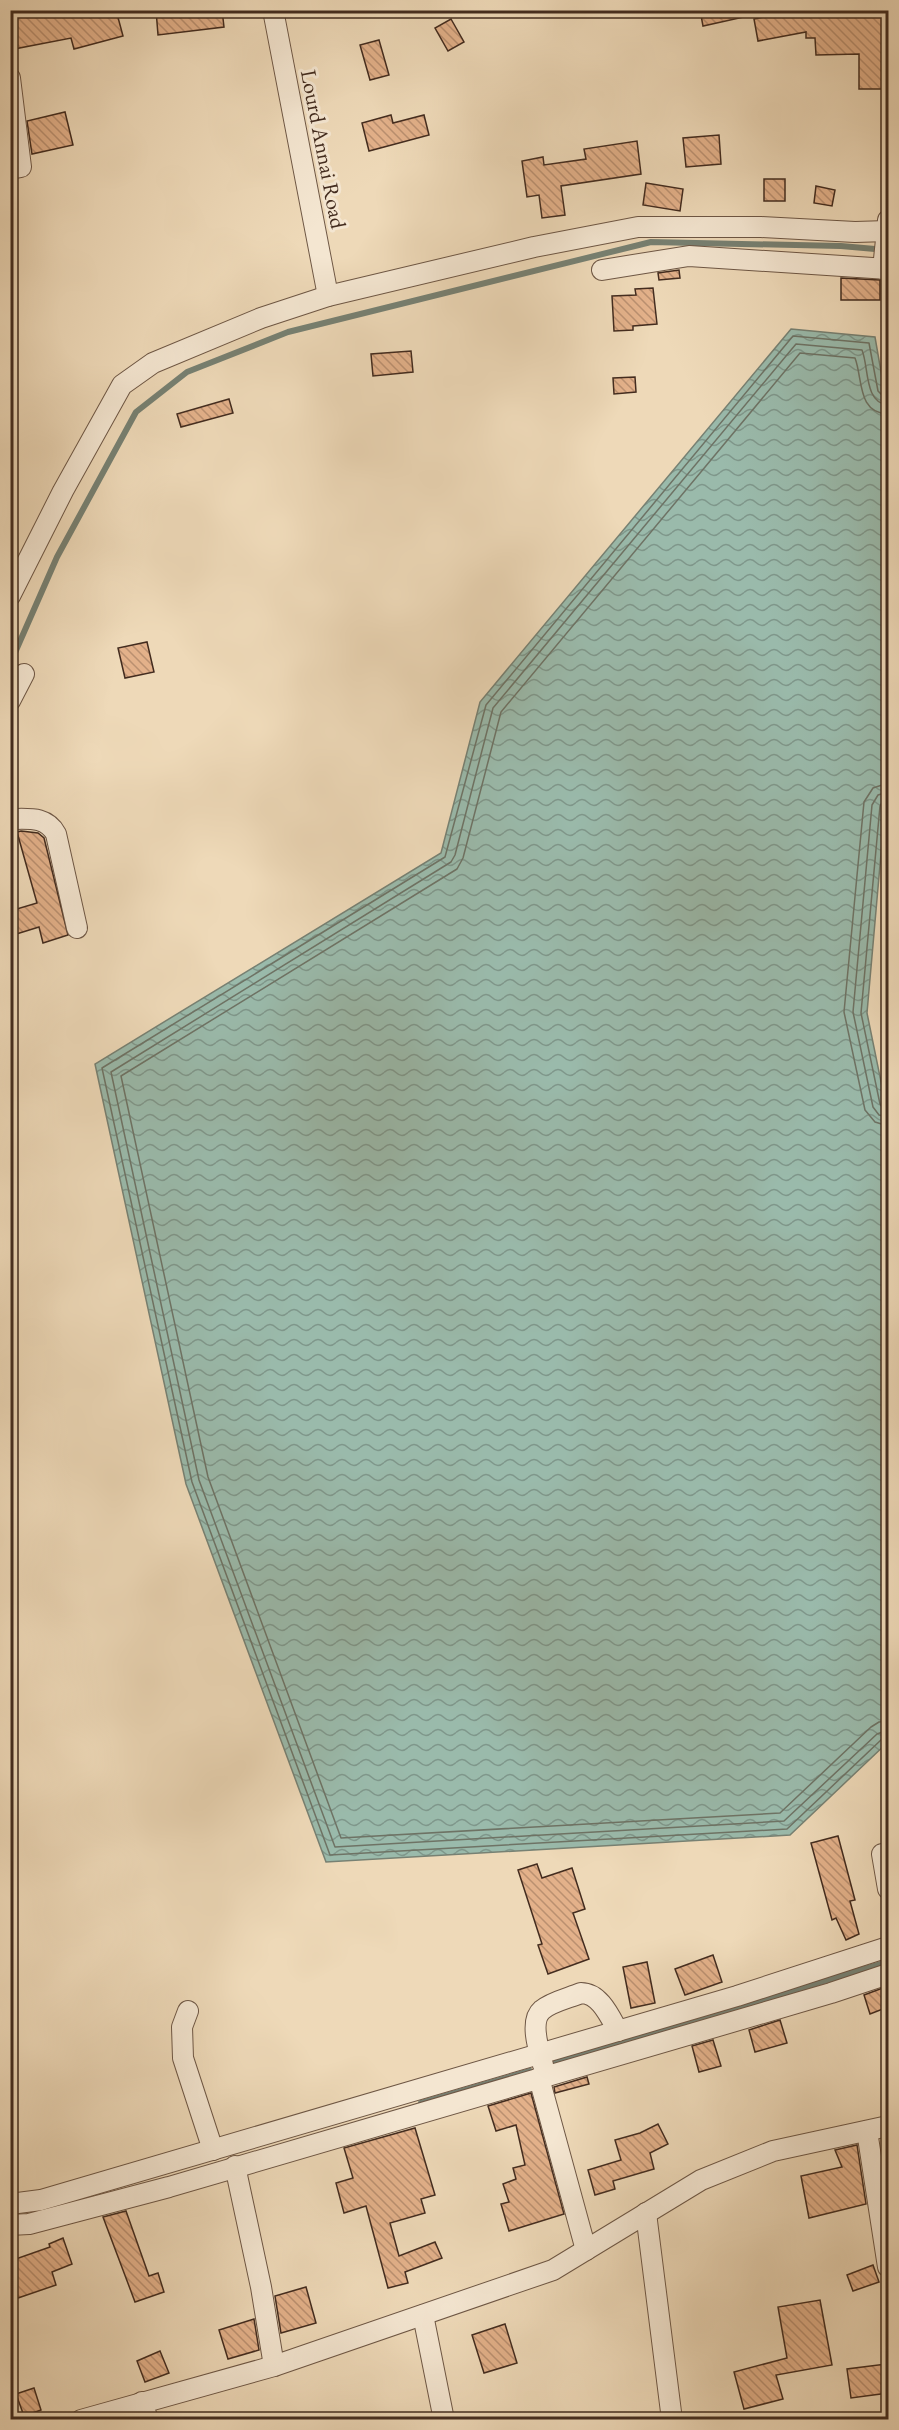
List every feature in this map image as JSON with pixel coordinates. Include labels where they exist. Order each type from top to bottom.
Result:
[{"type":"street","name":"Lourd Annai Road","points":[[273,10],[328,296]]},
{"type":"street","points":[[10,78],[21,168],[10,169]]},
{"type":"street","points":[[10,596],[63,491],[122,385],[153,363],[261,318],[328,296],[534,247],[638,227],[761,227],[855,232],[888,227],[886,269],[689,256],[602,270]]},
{"type":"street","points":[[10,701],[24,674]]},
{"type":"street","points":[[10,819],[37,819],[46,821],[51,826],[58,843],[77,928]]},
{"type":"street","points":[[882,1854],[888,1889]]},
{"type":"street","points":[[10,2204],[41,2200],[213,2150],[618,2031],[888,1947]]},
{"type":"street","points":[[10,2225],[29,2224],[169,2187],[831,1993],[888,1974]]},
{"type":"street","points":[[586,2250],[542,2077],[536,2024],[543,2008],[581,1993],[591,1995],[608,2011],[618,2031]]},
{"type":"street","points":[[188,2011],[182,2027],[183,2058],[213,2150]]},
{"type":"street","points":[[81,2420],[145,2411],[553,2270],[701,2180],[773,2151],[888,2126]]},
{"type":"street","points":[[867,2131],[888,2267]]},
{"type":"street","points":[[235,2166],[261,2287],[274,2366]]},
{"type":"street","points":[[646,2213],[672,2420]]},
{"type":"street","points":[[423,2315],[444,2420]]},
{"type":"water","points":[[791,329],[875,337],[884,389],[888,394],[888,774],[867,1013],[888,1116],[888,1742],[790,1835],[326,1862],[186,1484],[95,1064],[441,853],[480,702]]},
{"type":"building","points":[[30,10],[116,10],[123,36],[74,49],[71,38],[14,49],[10,14]]},
{"type":"building","points":[[156,10],[222,10],[224,27],[158,35]]},
{"type":"building","points":[[700,10],[744,10],[744,17],[703,26]]},
{"type":"building","points":[[801,10],[888,10],[888,89],[859,89],[859,54],[816,55],[815,38],[806,38],[806,32],[758,41],[754,19]]},
{"type":"building","points":[[451,19],[464,42],[448,51],[435,28]]},
{"type":"building","points":[[379,40],[389,75],[370,80],[360,45]]},
{"type":"building","points":[[65,112],[73,145],[32,154],[27,121]]},
{"type":"building","points":[[391,115],[393,123],[424,115],[429,135],[369,151],[362,123]]},
{"type":"building","points":[[719,135],[721,164],[686,167],[683,138]]},
{"type":"building","points":[[637,141],[641,174],[561,186],[565,215],[542,218],[539,195],[527,197],[522,161],[543,157],[544,165],[586,159],[584,149]]},
{"type":"building","points":[[764,179],[785,179],[785,201],[764,201]]},
{"type":"building","points":[[646,183],[683,189],[680,211],[643,205]]},
{"type":"building","points":[[816,186],[835,190],[832,206],[814,203]]},
{"type":"building","points":[[679,270],[680,278],[659,280],[658,273]]},
{"type":"building","points":[[841,278],[880,280],[880,300],[841,300]]},
{"type":"building","points":[[653,288],[657,324],[633,326],[633,330],[614,331],[612,296],[636,295],[635,289]]},
{"type":"building","points":[[411,351],[413,372],[373,376],[371,354]]},
{"type":"building","points":[[635,377],[636,392],[614,394],[613,378]]},
{"type":"building","points":[[229,399],[233,413],[181,427],[177,414]]},
{"type":"building","points":[[147,642],[154,672],[125,678],[118,648]]},
{"type":"building","points":[[17,832],[38,833],[44,838],[68,935],[43,943],[39,927],[10,936],[10,911],[37,903]]},
{"type":"building","points":[[838,1836],[855,1900],[850,1901],[859,1934],[846,1940],[836,1918],[832,1920],[811,1843]]},
{"type":"building","points":[[537,1864],[542,1878],[572,1868],[585,1909],[573,1913],[589,1959],[548,1974],[538,1945],[542,1944],[518,1870]]},
{"type":"building","points":[[713,1955],[722,1982],[685,1995],[675,1969]]},
{"type":"building","points":[[647,1962],[655,2003],[631,2008],[623,1967]]},
{"type":"building","points":[[888,1986],[888,2007],[870,2014],[864,1995]]},
{"type":"building","points":[[780,2020],[787,2043],[755,2052],[749,2030]]},
{"type":"building","points":[[713,2040],[721,2066],[699,2072],[692,2046]]},
{"type":"building","points":[[587,2077],[589,2084],[555,2093],[554,2087]]},
{"type":"building","points":[[531,2093],[564,2214],[509,2231],[501,2204],[509,2202],[503,2184],[516,2179],[513,2168],[525,2165],[516,2125],[496,2131],[488,2106]]},
{"type":"building","points":[[658,2124],[668,2144],[650,2153],[654,2169],[613,2181],[615,2189],[595,2195],[588,2170],[621,2160],[615,2140],[640,2133]]},
{"type":"building","points":[[415,2128],[435,2195],[421,2199],[425,2213],[390,2223],[399,2256],[435,2242],[442,2258],[405,2272],[408,2283],[388,2288],[366,2206],[344,2213],[336,2183],[353,2178],[344,2148]]},
{"type":"building","points":[[857,2145],[866,2204],[809,2218],[801,2176],[842,2167],[835,2150]]},
{"type":"building","points":[[126,2211],[149,2276],[158,2273],[164,2292],[135,2302],[103,2217]]},
{"type":"building","points":[[63,2238],[72,2264],[52,2272],[56,2285],[18,2298],[10,2276],[10,2261],[50,2247],[49,2244]]},
{"type":"building","points":[[873,2265],[879,2282],[853,2291],[847,2275]]},
{"type":"building","points":[[306,2287],[316,2323],[281,2333],[275,2296]]},
{"type":"building","points":[[820,2300],[832,2365],[776,2375],[783,2399],[744,2409],[734,2372],[787,2358],[778,2307]]},
{"type":"building","points":[[254,2319],[259,2350],[228,2359],[219,2330]]},
{"type":"building","points":[[505,2324],[517,2363],[484,2373],[472,2335]]},
{"type":"building","points":[[160,2351],[169,2373],[145,2382],[137,2361]]},
{"type":"building","points":[[886,2364],[888,2393],[851,2398],[847,2369]]},
{"type":"building","points":[[34,2388],[41,2410],[24,2416],[16,2394]]},
{"type":"waterway","points":[[10,664],[57,557],[136,412],[187,372],[288,332],[651,242],[841,246],[875,249]]},
{"type":"waterway","points":[[556,2062],[887,1962]]},
{"type":"waterway","points":[[421,2103],[530,2071]]}]
